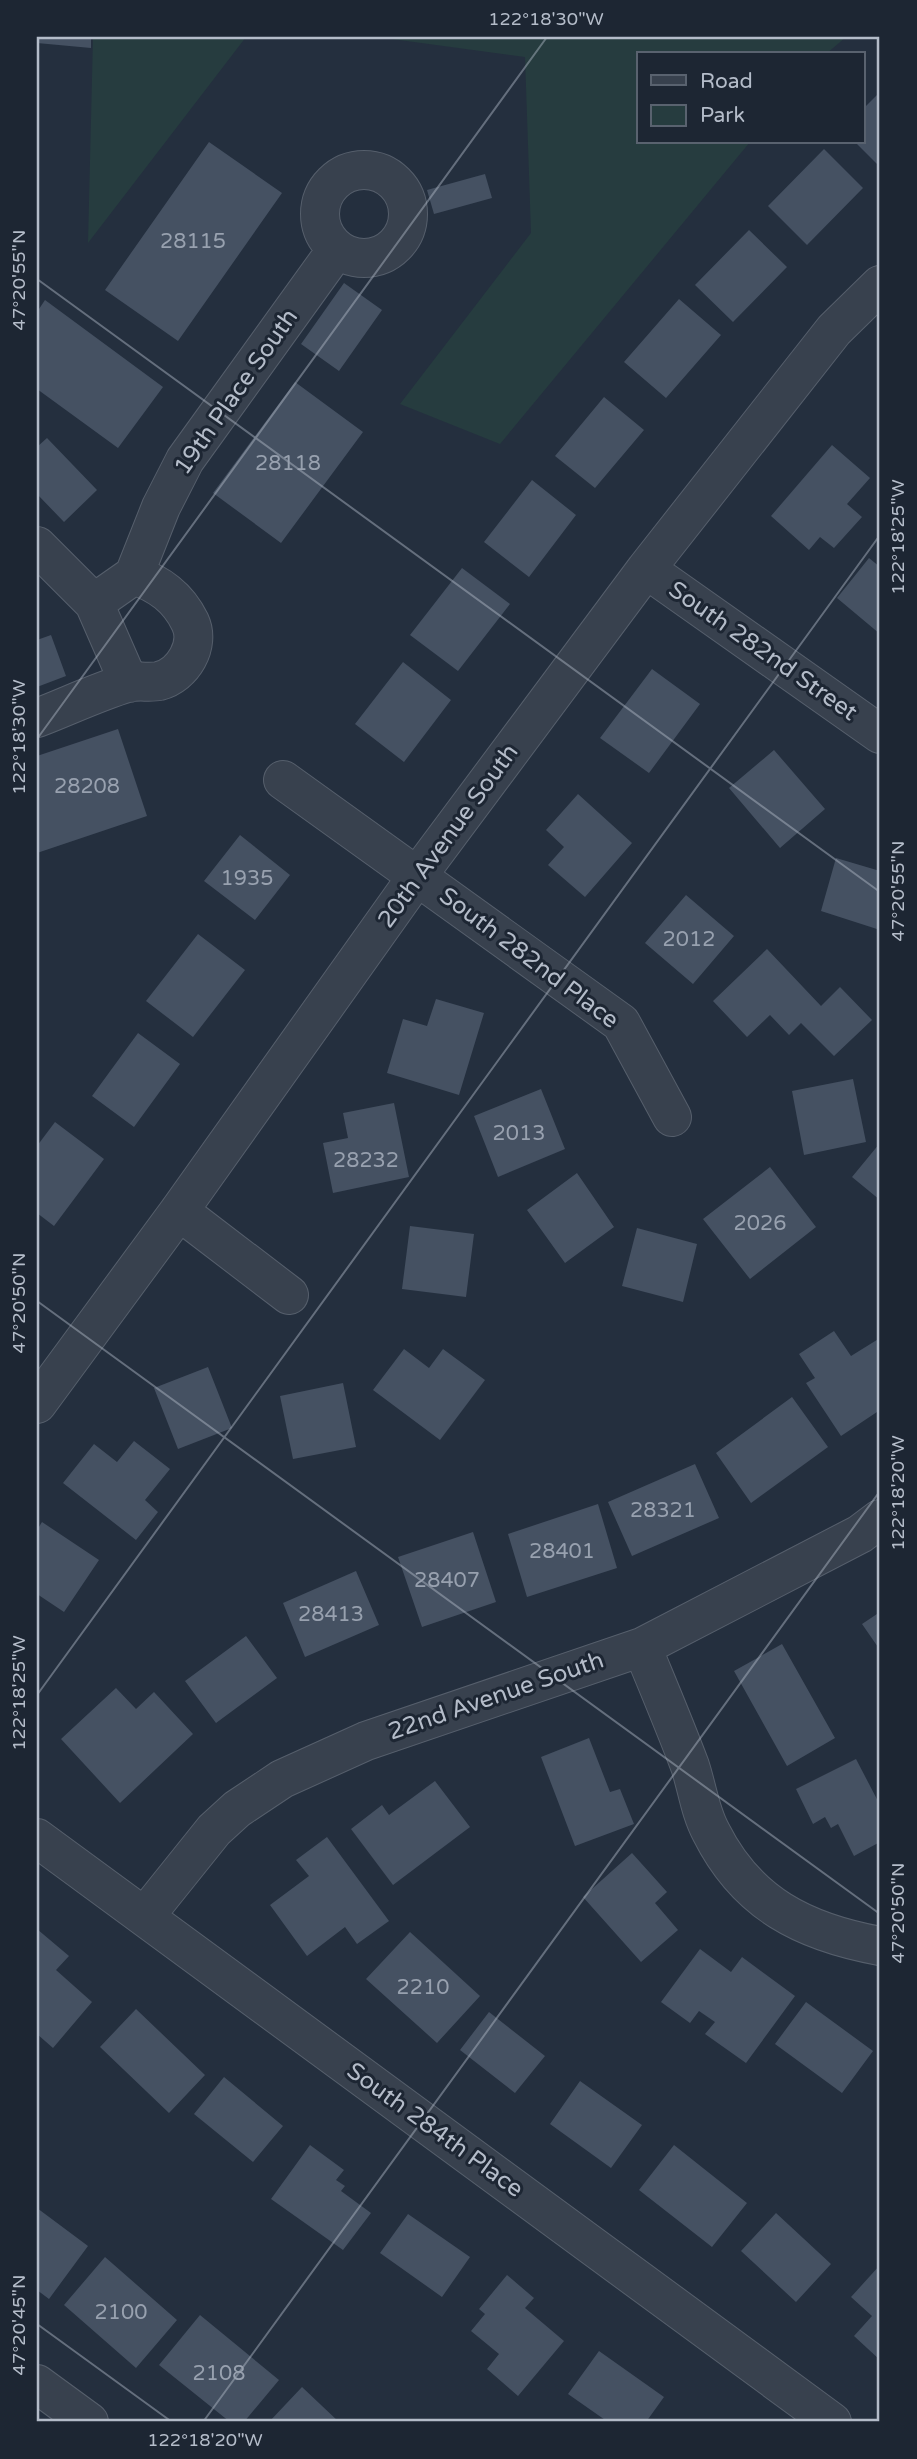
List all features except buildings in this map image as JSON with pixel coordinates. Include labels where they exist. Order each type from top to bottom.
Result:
[{"type":"street","name":"19th Place South","points":[[134,575],[161,507],[191,451],[337,250]]},
{"type":"street","name":"20th Avenue South","points":[[37,1404],[179,1211],[418,875],[646,569],[834,330],[880,285]]},
{"type":"street","points":[[37,546],[94,603],[129,683]]},
{"type":"street","name":"South 282nd Street","points":[[646,569],[880,734]]},
{"type":"street","points":[[37,718],[129,683],[161,681],[181,668],[192,651],[193,627],[183,609],[153,582],[134,575],[94,603]]},
{"type":"street","name":"South 282nd Place","points":[[283,780],[621,1023],[672,1117]]},
{"type":"street","points":[[179,1211],[289,1295]]},
{"type":"street","name":"22nd Avenue South","points":[[145,1916],[214,1830],[253,1798],[282,1779],[366,1741],[642,1647],[860,1534],[880,1519]]},
{"type":"street","points":[[642,1647],[690,1766],[709,1830],[728,1860],[769,1905],[802,1924],[839,1938],[880,1946]]},
{"type":"street","name":"South 284th Place","points":[[37,1838],[832,2422]]},
{"type":"street","points":[[37,2384],[89,2422]]},
{"type":"green space","points":[[93,37],[246,37],[88,243]]},
{"type":"green space","points":[[377,37],[846,37],[828,52],[637,52],[637,144],[748,144],[500,444],[400,404],[531,233],[525,57]]}]
